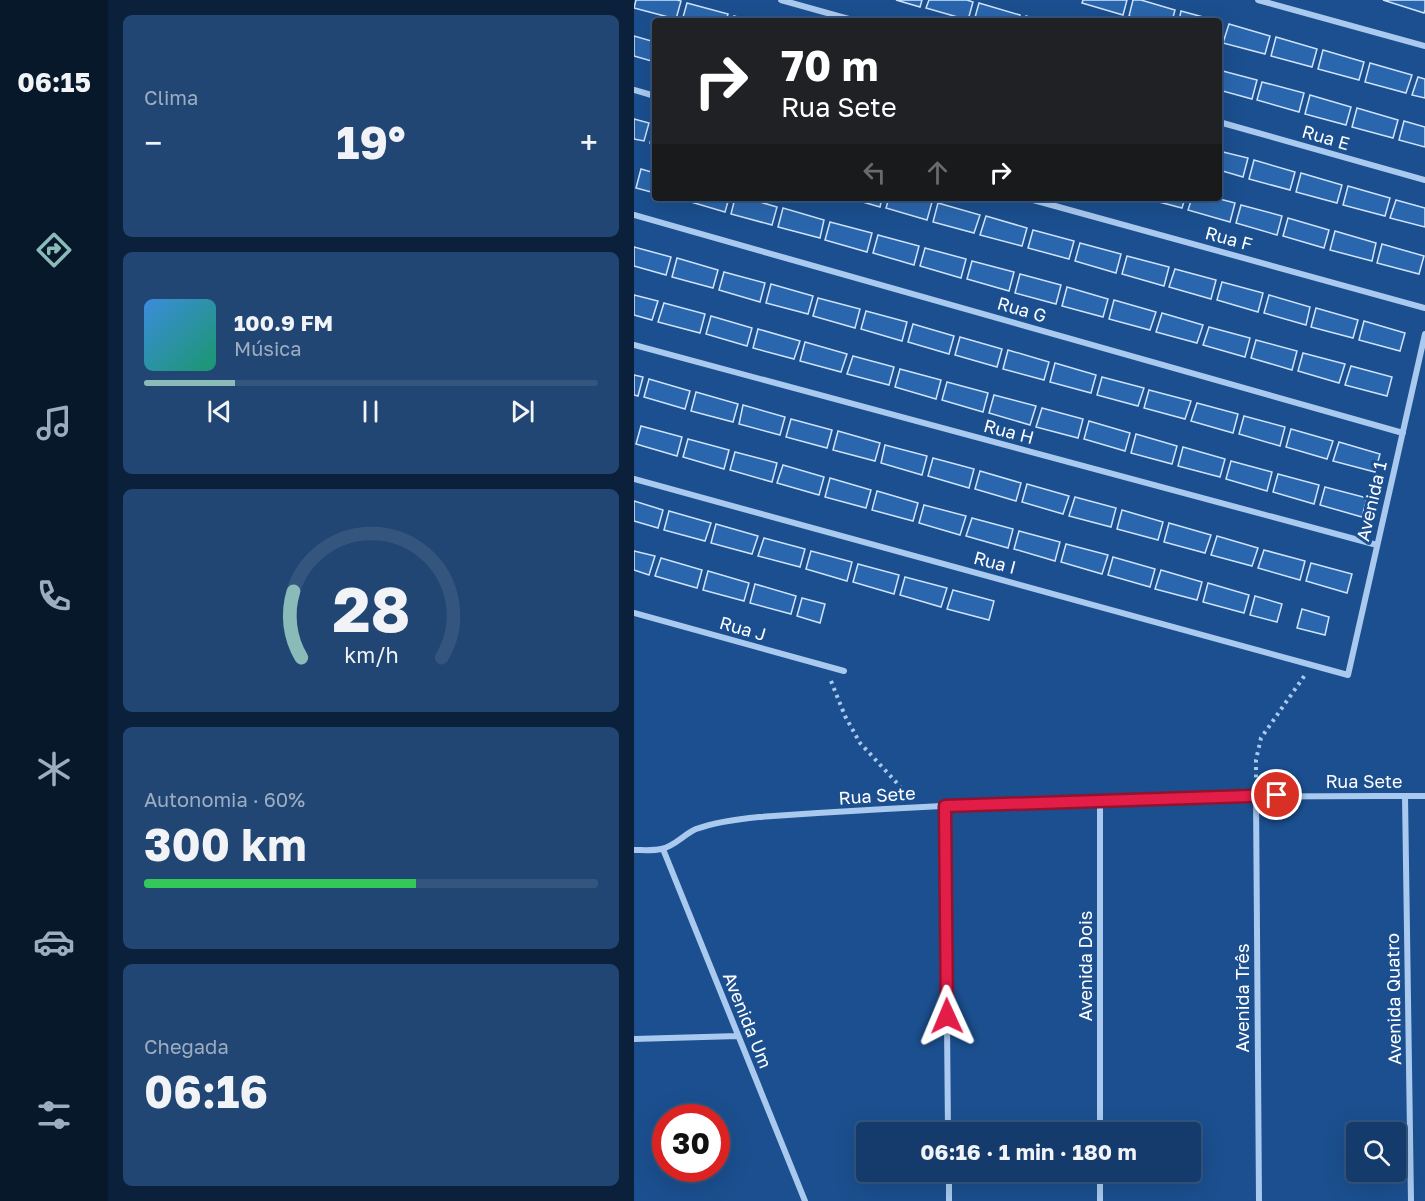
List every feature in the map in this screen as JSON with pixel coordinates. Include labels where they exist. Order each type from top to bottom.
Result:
[{"type":"street","points":[[781,0],[845,18]]},
{"type":"street","points":[[1258,0],[1424,46]]},
{"type":"street","points":[[634,90],[652,95]]},
{"type":"street","name":"Rua E","points":[[1222,123],[1424,180]]},
{"type":"street","name":"Rua F","points":[[1037,201],[1424,308]]},
{"type":"street","name":"Rua G","points":[[634,215],[1403,432]]},
{"type":"street","name":"Avenida 1","points":[[1348,675],[1424,334]]},
{"type":"street","name":"Rua H","points":[[634,345],[1377,545]]},
{"type":"street","name":"Rua I","points":[[634,479],[1348,675]]},
{"type":"street","name":"Rua J","points":[[634,613],[844,671]]},
{"type":"street","name":"Rua Sete","points":[[663,849],[694,830],[723,822],[756,818],[920,807],[1100,800],[1256,795],[1424,796]]},
{"type":"street","name":"Avenida Três","points":[[1256,795],[1259,1201]]},
{"type":"street","name":"Avenida Quatro","points":[[1405,796],[1411,1201]]},
{"type":"street","name":"Avenida Dois","points":[[1100,800],[1100,1122]]},
{"type":"street","points":[[945,806],[948,1122]]},
{"type":"street","points":[[634,850],[663,849]]},
{"type":"street","name":"Avenida Um","points":[[663,849],[805,1201]]},
{"type":"street","points":[[634,1039],[738,1036]]},
{"type":"street","points":[[949,1182],[949,1201]]},
{"type":"street","points":[[1100,1182],[1100,1201]]},
{"type":"path","points":[[1256,795],[1256,760],[1261,738],[1312,665]]},
{"type":"path","points":[[825,666],[845,716],[860,743],[920,807]]},
{"type":"building","points":[[636,0],[681,1],[676,18],[634,8]]},
{"type":"building","points":[[896,0],[922,0],[920,7]]},
{"type":"building","points":[[929,0],[973,2],[969,18],[926,8]]},
{"type":"building","points":[[1083,0],[1127,0],[1123,15],[1082,3]]},
{"type":"building","points":[[1133,0],[1141,0],[1175,10],[1173,18],[1129,16]]},
{"type":"building","points":[[1383,0],[1425,0],[1425,10],[1424,13]]},
{"type":"building","points":[[687,3],[728,14],[727,18],[683,18]]},
{"type":"building","points":[[979,3],[1020,15],[1019,18],[975,18]]},
{"type":"building","points":[[1181,11],[1207,18],[1180,18]]},
{"type":"building","points":[[1229,24],[1270,36],[1265,54],[1223,43]]},
{"type":"building","points":[[634,36],[652,41],[652,61],[634,56]]},
{"type":"building","points":[[1276,37],[1317,49],[1312,67],[1271,56]]},
{"type":"building","points":[[1323,50],[1364,62],[1359,80],[1318,69]]},
{"type":"building","points":[[1370,63],[1412,75],[1406,93],[1365,82]]},
{"type":"building","points":[[1222,71],[1257,80],[1252,99],[1222,91]]},
{"type":"building","points":[[1418,77],[1425,79],[1425,98],[1412,95]]},
{"type":"building","points":[[1262,82],[1304,93],[1299,112],[1257,100]]},
{"type":"building","points":[[1310,95],[1351,107],[1346,125],[1305,114]]},
{"type":"building","points":[[1357,108],[1398,120],[1393,138],[1352,127]]},
{"type":"building","points":[[634,119],[649,123],[644,141],[634,139]]},
{"type":"building","points":[[1404,121],[1425,127],[1425,147],[1399,140]]},
{"type":"building","points":[[1222,152],[1248,158],[1243,177],[1222,171]]},
{"type":"building","points":[[1254,160],[1295,172],[1290,190],[1249,179]]},
{"type":"building","points":[[641,169],[652,172],[652,192],[636,188]]},
{"type":"building","points":[[1301,173],[1342,185],[1337,203],[1296,192]]},
{"type":"building","points":[[1348,186],[1390,198],[1385,216],[1343,205]]},
{"type":"building","points":[[1222,200],[1235,203],[1230,222],[1188,210],[1191,201]]},
{"type":"building","points":[[1396,200],[1425,208],[1425,227],[1390,218]]},
{"type":"building","points":[[687,201],[728,201],[725,212]]},
{"type":"building","points":[[734,201],[756,201],[777,207],[772,225],[731,214]]},
{"type":"building","points":[[859,201],[881,201],[880,207]]},
{"type":"building","points":[[888,201],[932,202],[927,220],[886,208]]},
{"type":"building","points":[[1155,201],[1184,201],[1182,208]]},
{"type":"building","points":[[938,203],[980,215],[974,233],[933,222]]},
{"type":"building","points":[[1241,205],[1282,216],[1277,235],[1236,223]]},
{"type":"building","points":[[783,208],[824,220],[820,238],[778,227]]},
{"type":"building","points":[[986,216],[1027,228],[1022,246],[980,235]]},
{"type":"building","points":[[1288,218],[1329,230],[1324,248],[1283,236]]},
{"type":"building","points":[[830,222],[872,233],[867,252],[825,240]]},
{"type":"building","points":[[1033,230],[1074,241],[1069,259],[1028,248]]},
{"type":"building","points":[[1335,231],[1376,243],[1372,261],[1330,250]]},
{"type":"building","points":[[878,235],[919,246],[914,265],[873,253]]},
{"type":"building","points":[[1080,243],[1121,254],[1116,273],[1075,261]]},
{"type":"building","points":[[1382,244],[1424,256],[1419,274],[1377,263]]},
{"type":"building","points":[[634,247],[671,257],[666,275],[634,266]]},
{"type":"building","points":[[925,248],[966,259],[961,278],[920,266]]},
{"type":"building","points":[[1127,256],[1169,267],[1164,286],[1122,274]]},
{"type":"building","points":[[677,258],[718,270],[713,288],[672,277]]},
{"type":"building","points":[[972,261],[1014,272],[1009,291],[967,279]]},
{"type":"building","points":[[1175,269],[1216,280],[1211,299],[1169,287]]},
{"type":"building","points":[[724,272],[765,283],[760,302],[719,290]]},
{"type":"building","points":[[1020,274],[1061,285],[1056,304],[1015,293]]},
{"type":"building","points":[[1222,282],[1263,293],[1258,312],[1217,300]]},
{"type":"building","points":[[771,284],[813,296],[808,314],[766,303]]},
{"type":"building","points":[[1067,287],[1108,299],[1103,317],[1062,306]]},
{"type":"building","points":[[634,295],[658,301],[652,320],[634,315]]},
{"type":"building","points":[[1269,295],[1310,307],[1306,325],[1264,313]]},
{"type":"building","points":[[818,298],[860,309],[855,328],[813,316]]},
{"type":"building","points":[[1114,300],[1156,312],[1150,330],[1109,319]]},
{"type":"building","points":[[664,303],[705,314],[700,333],[658,322]]},
{"type":"building","points":[[1316,308],[1358,320],[1353,338],[1311,327]]},
{"type":"building","points":[[866,311],[907,322],[902,341],[861,329]]},
{"type":"building","points":[[1162,313],[1203,325],[1197,343],[1156,332]]},
{"type":"building","points":[[711,316],[752,328],[747,346],[706,334]]},
{"type":"building","points":[[1364,321],[1405,333],[1400,351],[1359,340]]},
{"type":"building","points":[[913,324],[954,336],[949,354],[908,342]]},
{"type":"building","points":[[1209,327],[1250,338],[1245,357],[1203,345]]},
{"type":"building","points":[[758,329],[800,341],[794,359],[753,348]]},
{"type":"building","points":[[960,337],[1002,349],[997,367],[955,355]]},
{"type":"building","points":[[1256,340],[1297,351],[1292,370],[1251,358]]},
{"type":"building","points":[[805,342],[847,354],[841,372],[800,361]]},
{"type":"building","points":[[1008,350],[1049,362],[1044,380],[1003,369]]},
{"type":"building","points":[[1303,353],[1345,364],[1339,383],[1298,371]]},
{"type":"building","points":[[853,356],[894,367],[889,385],[847,374]]},
{"type":"building","points":[[1055,363],[1096,375],[1091,393],[1050,382]]},
{"type":"building","points":[[1351,366],[1392,377],[1387,396],[1345,385]]},
{"type":"building","points":[[900,369],[941,380],[936,399],[895,387]]},
{"type":"building","points":[[634,375],[643,377],[638,396],[634,395]]},
{"type":"building","points":[[1102,377],[1144,388],[1138,406],[1097,395]]},
{"type":"building","points":[[649,379],[690,391],[685,409],[644,397]]},
{"type":"building","points":[[947,382],[988,393],[983,412],[942,400]]},
{"type":"building","points":[[1149,390],[1191,401],[1185,419],[1144,408]]},
{"type":"building","points":[[696,392],[738,404],[733,422],[691,411]]},
{"type":"building","points":[[994,395],[1036,406],[1030,425],[989,413]]},
{"type":"building","points":[[1197,403],[1238,414],[1233,433],[1191,421]]},
{"type":"building","points":[[743,405],[785,417],[780,435],[739,424]]},
{"type":"building","points":[[1042,408],[1083,419],[1078,438],[1036,427]]},
{"type":"building","points":[[1244,416],[1285,427],[1280,446],[1239,434]]},
{"type":"building","points":[[791,419],[832,430],[827,448],[786,437]]},
{"type":"building","points":[[1089,421],[1130,433],[1125,451],[1084,439]]},
{"type":"building","points":[[641,426],[682,437],[677,456],[636,444]]},
{"type":"building","points":[[1291,429],[1333,441],[1327,459],[1286,447]]},
{"type":"building","points":[[838,431],[880,443],[875,461],[833,450]]},
{"type":"building","points":[[1136,434],[1177,446],[1172,464],[1131,453]]},
{"type":"building","points":[[688,439],[729,450],[724,469],[683,457]]},
{"type":"building","points":[[1339,442],[1380,454],[1375,472],[1333,461]]},
{"type":"building","points":[[885,445],[927,456],[922,475],[881,463]]},
{"type":"building","points":[[1183,447],[1225,459],[1220,477],[1178,466]]},
{"type":"building","points":[[735,452],[777,463],[772,482],[730,470]]},
{"type":"building","points":[[933,458],[974,469],[969,488],[928,476]]},
{"type":"building","points":[[1231,461],[1272,472],[1267,491],[1226,479]]},
{"type":"building","points":[[783,465],[824,477],[819,495],[777,483]]},
{"type":"building","points":[[980,471],[1021,483],[1016,501],[975,489]]},
{"type":"building","points":[[1278,474],[1319,485],[1314,504],[1273,492]]},
{"type":"building","points":[[830,478],[871,490],[866,508],[825,497]]},
{"type":"building","points":[[1027,484],[1069,496],[1063,514],[1022,502]]},
{"type":"building","points":[[1325,487],[1367,498],[1362,517],[1320,505]]},
{"type":"building","points":[[877,491],[918,503],[913,521],[872,510]]},
{"type":"building","points":[[1075,497],[1116,508],[1111,527],[1069,516]]},
{"type":"building","points":[[634,501],[663,510],[658,528],[634,521]]},
{"type":"building","points":[[924,505],[966,516],[960,535],[919,523]]},
{"type":"building","points":[[1122,510],[1163,522],[1158,540],[1117,529]]},
{"type":"building","points":[[669,511],[711,523],[705,541],[664,530]]},
{"type":"building","points":[[972,518],[1013,529],[1008,548],[966,536]]},
{"type":"building","points":[[1169,523],[1211,535],[1205,553],[1164,542]]},
{"type":"building","points":[[716,524],[758,536],[752,554],[711,543]]},
{"type":"building","points":[[1019,531],[1060,542],[1055,561],[1014,549]]},
{"type":"building","points":[[1217,536],[1258,548],[1252,566],[1211,555]]},
{"type":"building","points":[[764,538],[805,549],[800,567],[758,556]]},
{"type":"building","points":[[1066,544],[1108,555],[1102,574],[1061,562]]},
{"type":"building","points":[[1264,550],[1305,561],[1300,580],[1258,568]]},
{"type":"building","points":[[634,551],[655,556],[649,575],[634,570]]},
{"type":"building","points":[[811,551],[852,562],[847,581],[806,569]]},
{"type":"building","points":[[1113,557],[1155,569],[1150,587],[1108,575]]},
{"type":"building","points":[[661,558],[702,570],[697,588],[655,576]]},
{"type":"building","points":[[1311,563],[1352,574],[1347,593],[1306,581]]},
{"type":"building","points":[[858,564],[899,575],[894,594],[853,582]]},
{"type":"building","points":[[1161,570],[1202,582],[1197,600],[1155,589]]},
{"type":"building","points":[[708,571],[749,583],[744,601],[703,590]]},
{"type":"building","points":[[905,577],[947,588],[941,607],[900,595]]},
{"type":"building","points":[[1208,583],[1249,595],[1244,613],[1203,602]]},
{"type":"building","points":[[755,584],[796,596],[791,614],[750,603]]},
{"type":"building","points":[[953,590],[994,601],[989,620],[947,609]]},
{"type":"building","points":[[1255,596],[1282,604],[1277,622],[1250,615]]},
{"type":"building","points":[[802,598],[825,604],[820,623],[797,616]]},
{"type":"building","points":[[1302,609],[1329,617],[1325,635],[1297,628]]},
{"type":"route","points":[[947,1016],[945,806],[1277,795]]}]
